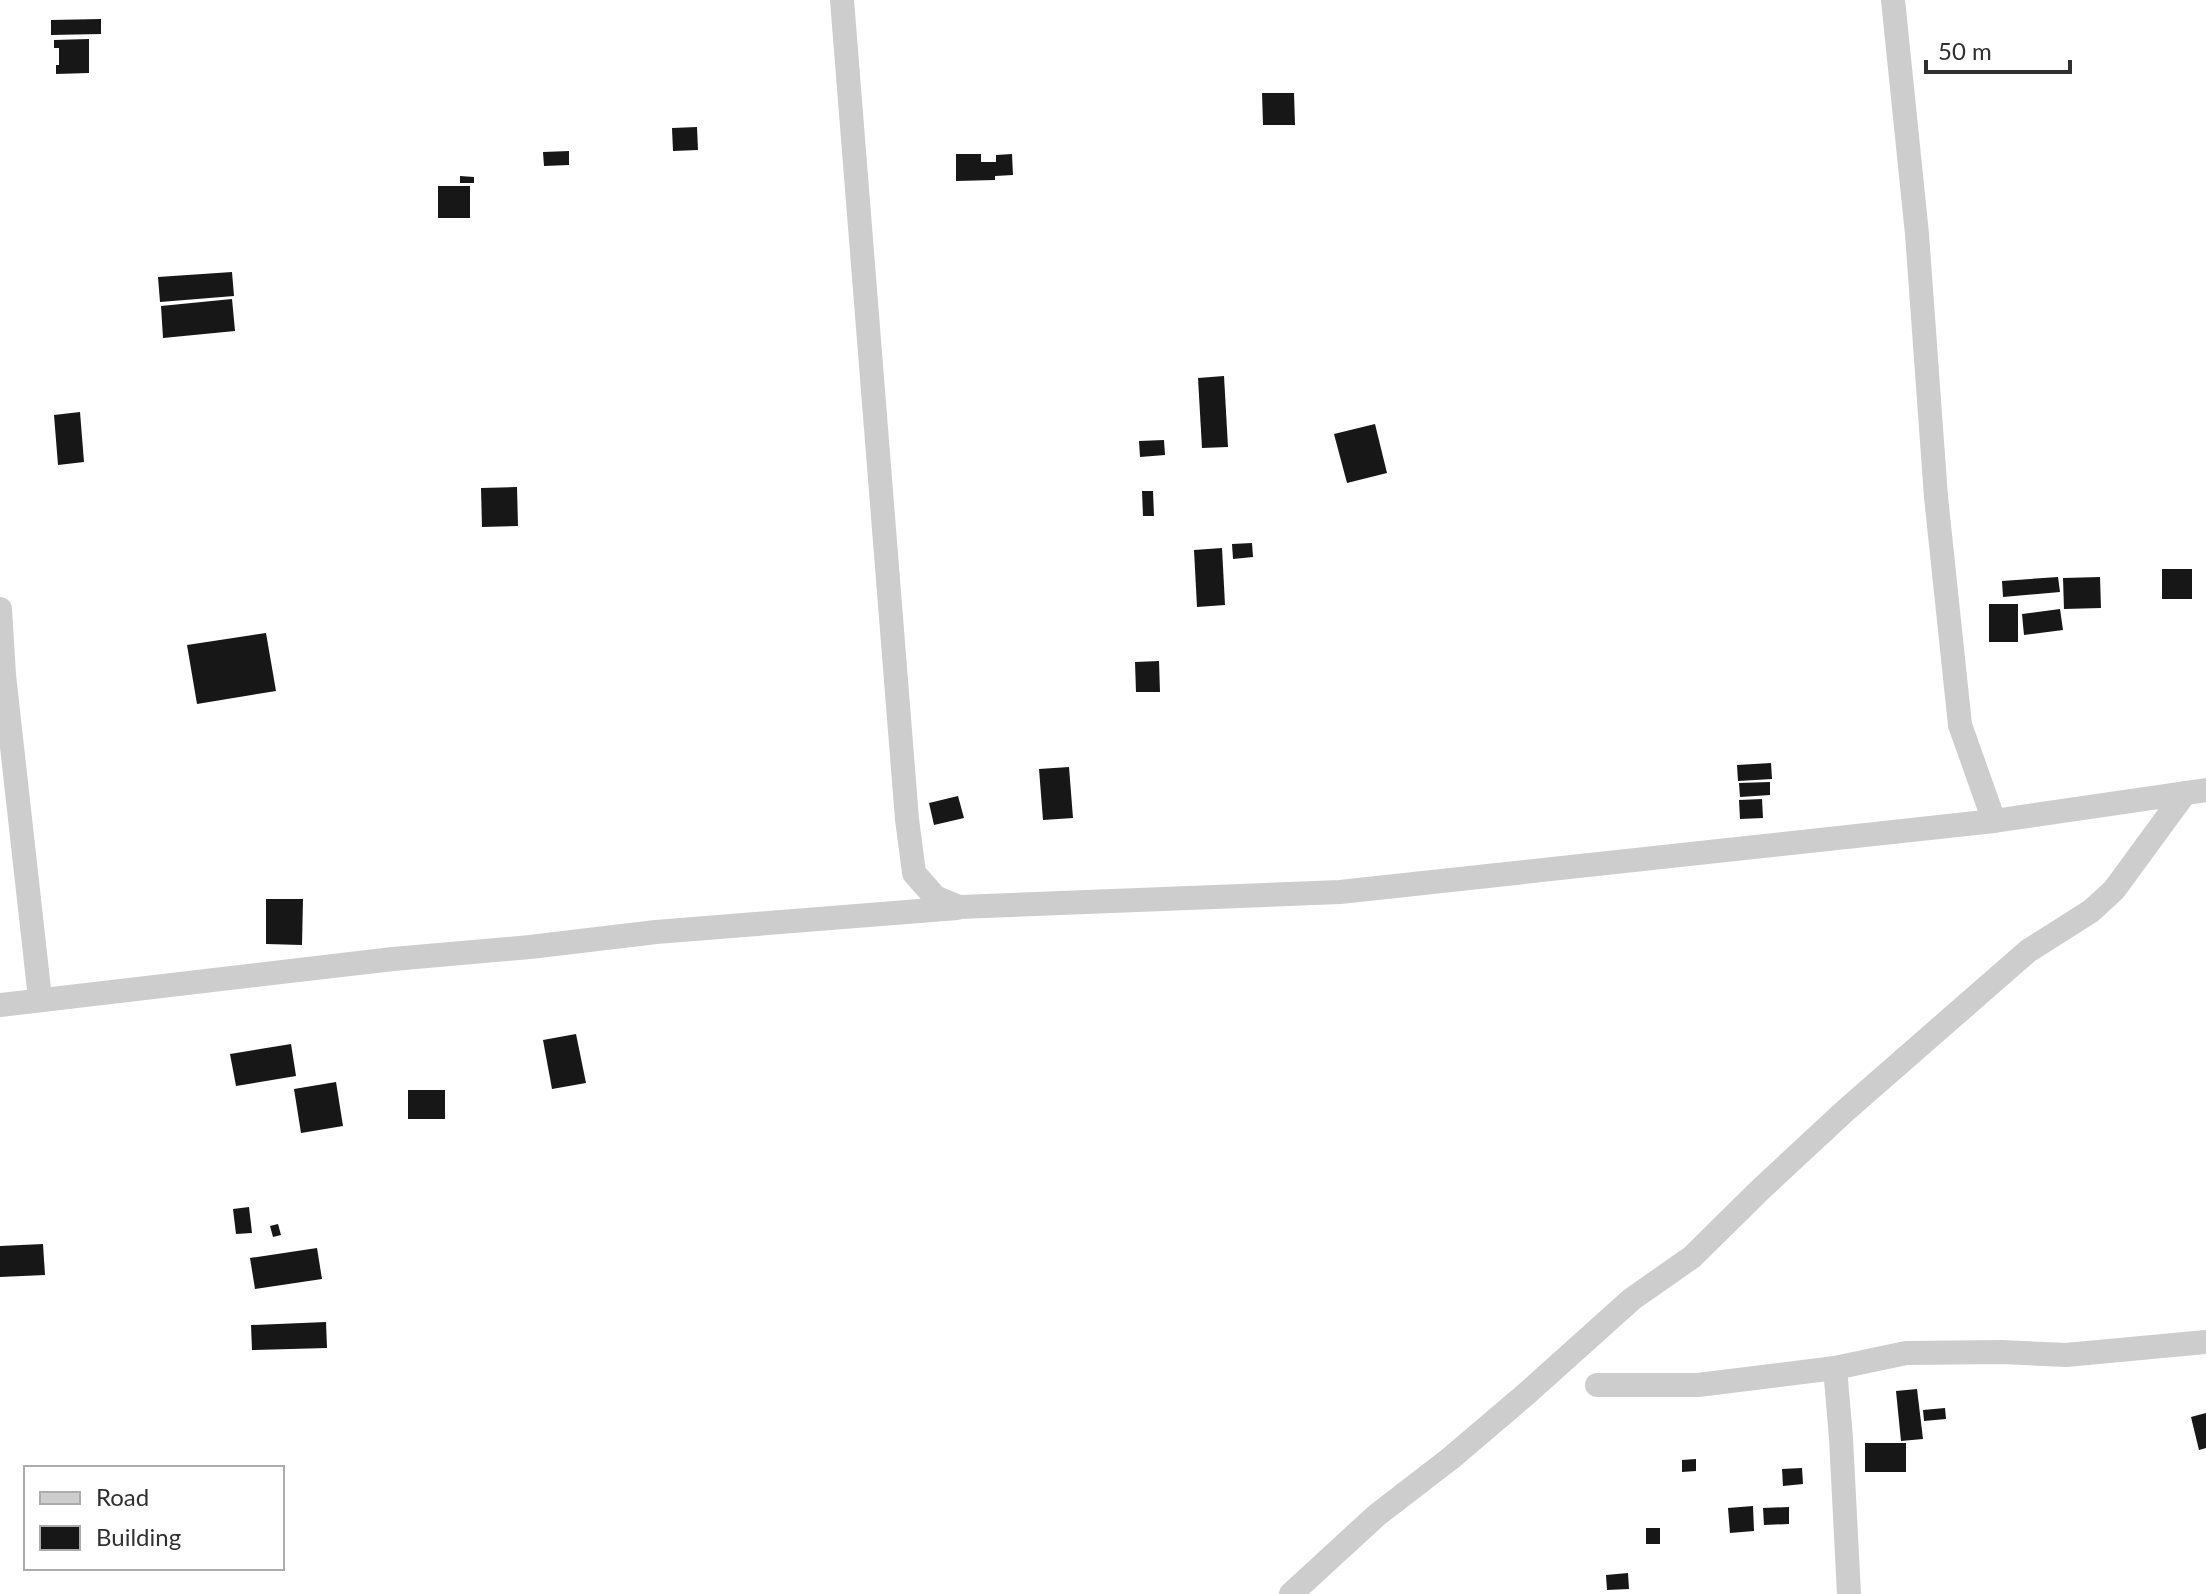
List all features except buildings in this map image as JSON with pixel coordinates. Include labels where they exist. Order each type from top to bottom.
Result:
[{"type":"street","points":[[842,0],[914,873],[935,897],[959,907]]},
{"type":"street","points":[[1893,0],[1917,234],[1936,497],[1960,725],[1994,821]]},
{"type":"street","points":[[0,609],[4,675],[40,998]]},
{"type":"street","points":[[0,1005],[40,998],[656,932],[959,907],[1340,892],[1994,821],[2196,792]]},
{"type":"street","points":[[1291,1594],[1377,1515],[1472,1440],[1632,1299],[1692,1257],[1846,1110],[2028,951],[2091,911],[2114,890],[2196,792]]},
{"type":"street","points":[[1597,1385],[1698,1385],[1835,1368],[1906,1353],[2066,1355],[2206,1342]]},
{"type":"street","points":[[1835,1368],[1849,1594]]}]
